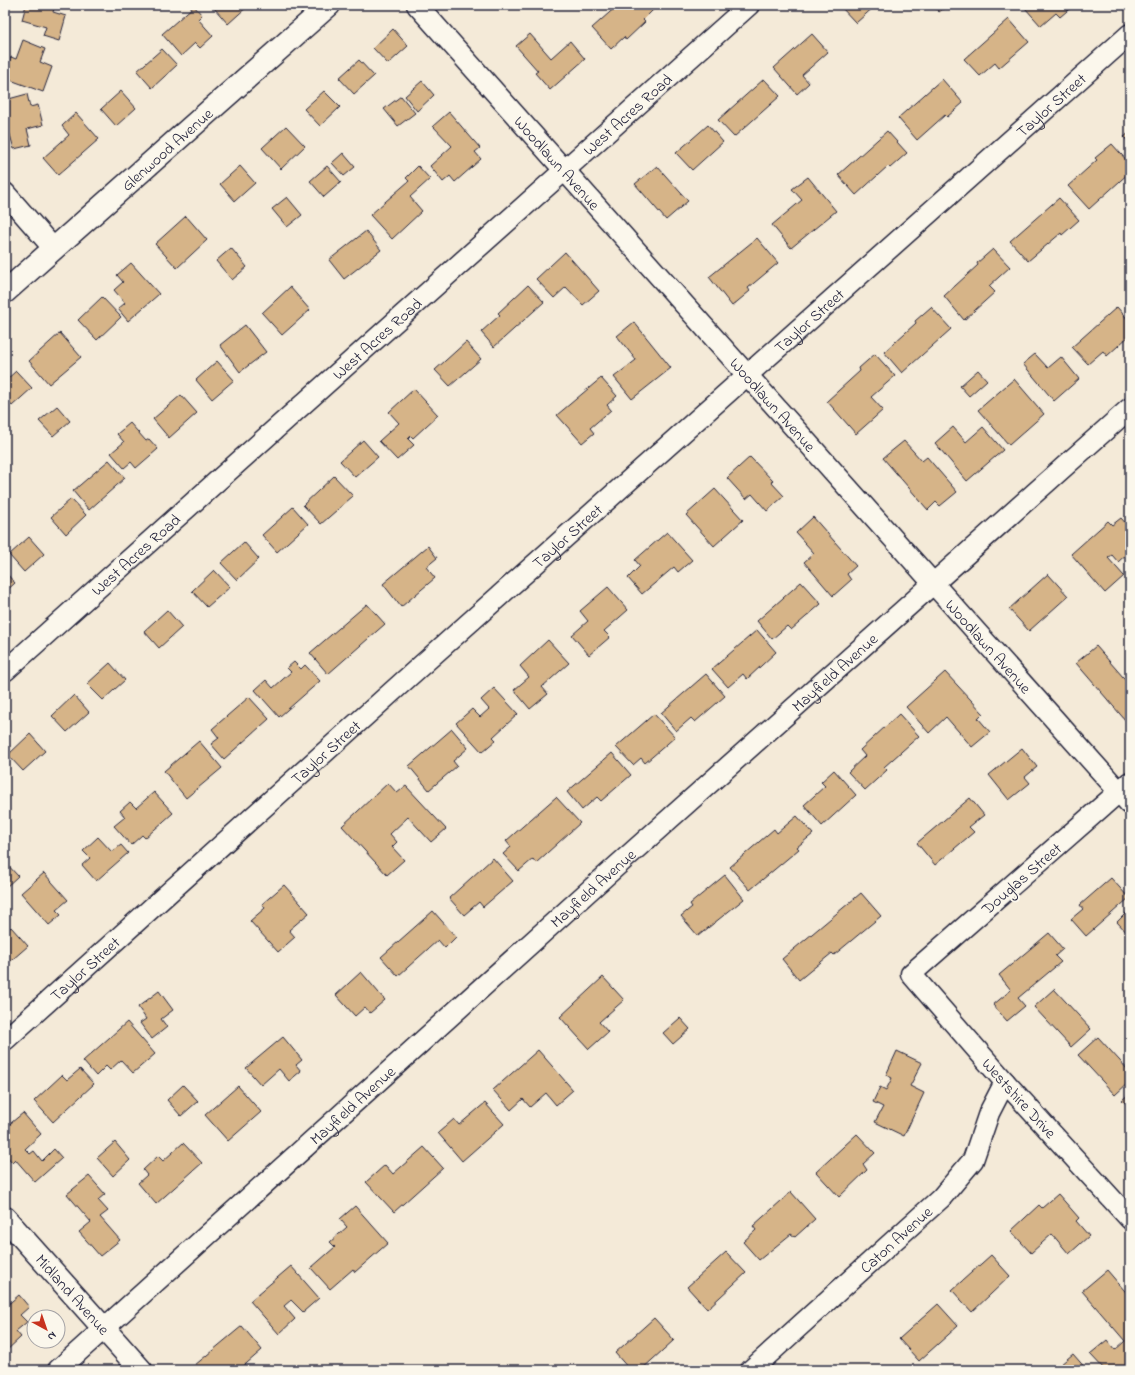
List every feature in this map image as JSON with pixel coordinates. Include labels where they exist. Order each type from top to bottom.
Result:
[{"type":"street","name":"Glenwood Avenue","points":[[5,292],[329,5]]},
{"type":"street","name":"Woodlawn Avenue","points":[[417,5],[746,375],[1126,793]]},
{"type":"street","name":"West Acres Road","points":[[5,671],[749,5]]},
{"type":"street","name":"Taylor Street","points":[[5,1040],[746,375],[1130,34]]},
{"type":"street","points":[[5,193],[54,248]]},
{"type":"street","name":"Mayfield Avenue","points":[[58,1370],[625,859],[1130,408]]},
{"type":"street","name":"Douglas Street","points":[[911,974],[1126,793]]},
{"type":"street","name":"Westshire Drive","points":[[911,974],[1005,1082],[1130,1219]]},
{"type":"street","name":"Caton Avenue","points":[[751,1370],[941,1198],[974,1160],[989,1114],[1005,1082]]},
{"type":"street","name":"Midland Avenue","points":[[5,1218],[141,1370]]},
{"type":"building","points":[[26,5],[55,5],[53,12],[66,16],[59,41],[43,36],[46,27],[22,20]]},
{"type":"building","points":[[216,5],[249,5],[228,24],[214,8]]},
{"type":"building","points":[[618,5],[650,5],[654,9],[643,20],[645,22],[626,40],[624,37],[611,49],[592,28]]},
{"type":"building","points":[[876,5],[856,23],[840,6]]},
{"type":"building","points":[[933,5],[948,5],[939,12]]},
{"type":"building","points":[[1028,5],[1074,5],[1060,17],[1056,13],[1041,26],[1025,8]]},
{"type":"building","points":[[194,6],[202,15],[198,19],[213,36],[200,48],[195,43],[181,56],[162,34]]},
{"type":"building","points":[[1009,19],[1029,42],[999,68],[995,63],[980,76],[964,59]]},
{"type":"building","points":[[393,29],[408,46],[388,64],[373,48]]},
{"type":"building","points":[[530,34],[551,58],[570,41],[585,59],[550,90],[535,73],[538,71],[516,46]]},
{"type":"building","points":[[812,34],[828,52],[802,75],[809,83],[797,94],[774,68]]},
{"type":"building","points":[[23,40],[45,49],[40,62],[52,67],[43,92],[5,78],[11,57],[16,59]]},
{"type":"building","points":[[162,49],[177,65],[152,88],[137,71]]},
{"type":"building","points":[[359,60],[374,76],[354,94],[339,78]]},
{"type":"building","points":[[764,79],[780,96],[734,137],[718,120]]},
{"type":"building","points":[[942,79],[963,103],[947,117],[945,115],[917,140],[898,118]]},
{"type":"building","points":[[422,81],[434,95],[417,111],[405,96]]},
{"type":"building","points":[[121,91],[136,108],[116,126],[101,109]]},
{"type":"building","points":[[324,91],[340,107],[320,126],[304,109]]},
{"type":"building","points":[[27,94],[30,107],[38,105],[43,125],[27,129],[31,145],[14,149],[5,117],[5,100]]},
{"type":"building","points":[[401,96],[415,113],[398,126],[384,109]]},
{"type":"building","points":[[449,112],[480,148],[475,152],[481,159],[455,182],[450,176],[443,182],[430,166],[452,146],[433,126]]},
{"type":"building","points":[[76,113],[99,139],[58,175],[43,158],[69,135],[62,126]]},
{"type":"building","points":[[708,125],[723,142],[692,170],[676,153]]},
{"type":"building","points":[[286,126],[305,146],[281,169],[262,148]]},
{"type":"building","points":[[887,131],[907,153],[890,168],[888,166],[856,195],[838,175]]},
{"type":"building","points":[[1130,132],[1130,144],[1124,137]]},
{"type":"building","points":[[1112,144],[1130,164],[1130,172],[1089,209],[1068,186],[1097,160],[1095,158]]},
{"type":"building","points":[[343,153],[355,167],[344,176],[332,163]]},
{"type":"building","points":[[240,166],[255,183],[235,201],[220,184]]},
{"type":"building","points":[[327,166],[341,182],[324,197],[310,181]]},
{"type":"building","points":[[418,166],[430,179],[410,197],[422,211],[392,239],[370,215],[409,181],[406,178]]},
{"type":"building","points":[[657,166],[688,201],[666,220],[635,184]]},
{"type":"building","points":[[808,177],[836,211],[791,248],[772,225],[802,200],[792,189]]},
{"type":"building","points":[[287,197],[302,215],[287,227],[272,209]]},
{"type":"building","points":[[1059,198],[1079,220],[1028,261],[1010,241]]},
{"type":"building","points":[[186,216],[207,240],[177,268],[155,244]]},
{"type":"building","points":[[366,231],[381,250],[344,279],[329,260]]},
{"type":"building","points":[[757,238],[778,263],[748,288],[750,291],[732,306],[709,277]]},
{"type":"building","points":[[231,248],[247,267],[232,280],[216,261]]},
{"type":"building","points":[[993,249],[1010,267],[989,286],[995,292],[964,320],[944,296]]},
{"type":"building","points":[[565,252],[599,291],[583,305],[566,287],[554,298],[536,279]]},
{"type":"building","points":[[131,263],[159,294],[128,321],[118,309],[125,303],[114,290],[123,282],[117,275]]},
{"type":"building","points":[[528,285],[544,302],[494,347],[481,332],[500,315],[498,313]]},
{"type":"building","points":[[290,287],[310,310],[282,335],[262,313]]},
{"type":"building","points":[[102,297],[121,317],[97,340],[78,320]]},
{"type":"building","points":[[931,307],[951,329],[902,373],[884,352]]},
{"type":"building","points":[[1117,307],[1130,322],[1130,335],[1107,356],[1103,351],[1088,364],[1072,347]]},
{"type":"building","points":[[634,322],[671,368],[632,399],[614,377],[636,360],[617,336]]},
{"type":"building","points":[[245,325],[266,352],[240,372],[220,345]]},
{"type":"building","points":[[60,333],[81,357],[49,384],[29,361]]},
{"type":"building","points":[[466,342],[481,359],[450,386],[435,370]]},
{"type":"building","points":[[875,354],[895,376],[871,397],[883,410],[856,434],[827,401],[860,371],[859,368]]},
{"type":"building","points":[[1035,354],[1048,368],[1061,357],[1079,379],[1054,401],[1023,364]]},
{"type":"building","points":[[217,361],[234,380],[212,399],[196,380]]},
{"type":"building","points":[[978,370],[987,380],[969,396],[960,386]]},
{"type":"building","points":[[16,371],[32,388],[12,406],[5,398],[5,381]]},
{"type":"building","points":[[601,378],[617,396],[607,405],[611,410],[590,428],[594,433],[582,443],[557,415]]},
{"type":"building","points":[[1014,379],[1044,414],[1009,445],[978,410]]},
{"type":"building","points":[[414,389],[438,415],[413,438],[411,436],[408,439],[414,445],[397,460],[379,441],[399,423],[389,412]]},
{"type":"building","points":[[181,395],[197,413],[169,438],[153,419]]},
{"type":"building","points":[[57,406],[70,421],[53,436],[39,421]]},
{"type":"building","points":[[130,423],[146,441],[149,439],[158,449],[136,468],[131,462],[124,468],[111,453],[124,442],[117,434]]},
{"type":"building","points":[[953,427],[966,442],[983,427],[1003,450],[967,481],[935,443]]},
{"type":"building","points":[[363,440],[378,457],[355,477],[340,461]]},
{"type":"building","points":[[904,441],[922,461],[927,457],[957,492],[940,506],[936,502],[928,510],[883,458]]},
{"type":"building","points":[[750,457],[773,481],[771,482],[784,496],[767,511],[752,494],[746,499],[727,478]]},
{"type":"building","points":[[109,460],[125,478],[89,510],[73,491]]},
{"type":"building","points":[[334,476],[353,496],[321,524],[303,505]]},
{"type":"building","points":[[715,489],[743,520],[714,546],[686,515]]},
{"type":"building","points":[[71,499],[86,515],[66,534],[51,517]]},
{"type":"building","points":[[293,507],[308,524],[277,552],[262,535]]},
{"type":"building","points":[[813,517],[856,566],[847,574],[851,580],[833,596],[804,562],[814,553],[796,533]]},
{"type":"building","points":[[1121,518],[1130,528],[1130,539],[1126,542],[1130,546],[1130,551],[1118,562],[1112,555],[1108,558],[1124,576],[1105,593],[1071,554],[1108,521],[1112,525]]},
{"type":"building","points":[[667,532],[692,560],[678,572],[674,567],[642,594],[628,578],[640,566],[635,560]]},
{"type":"building","points":[[29,537],[44,554],[24,572],[9,555]]},
{"type":"building","points":[[244,542],[259,559],[237,580],[221,563]]},
{"type":"building","points":[[428,546],[437,558],[426,567],[435,578],[401,607],[383,584]]},
{"type":"building","points":[[214,570],[230,587],[207,607],[192,591]]},
{"type":"building","points":[[5,572],[15,583],[5,592]]},
{"type":"building","points":[[1048,574],[1068,596],[1029,631],[1009,609]]},
{"type":"building","points":[[801,582],[821,604],[791,630],[787,626],[772,639],[757,621]]},
{"type":"building","points":[[608,587],[628,610],[604,631],[610,637],[589,655],[572,635],[588,621],[580,611]]},
{"type":"building","points":[[367,604],[385,624],[328,674],[310,653]]},
{"type":"building","points":[[167,610],[182,627],[159,648],[144,631]]},
{"type":"building","points":[[757,630],[776,652],[747,679],[743,674],[728,687],[712,669]]},
{"type":"building","points":[[548,640],[569,663],[542,687],[548,694],[530,709],[514,690],[529,677],[520,666]]},
{"type":"building","points":[[1096,646],[1130,685],[1130,717],[1126,721],[1076,663]]},
{"type":"building","points":[[294,662],[301,669],[305,665],[320,681],[279,717],[255,690],[266,680],[273,688],[291,672],[287,668]]},
{"type":"building","points":[[110,663],[125,680],[103,700],[87,684]]},
{"type":"building","points":[[945,672],[983,713],[978,718],[990,732],[972,747],[946,717],[929,733],[906,707]]},
{"type":"building","points":[[706,674],[725,696],[695,722],[691,718],[676,731],[661,713]]},
{"type":"building","points":[[494,688],[518,714],[493,737],[496,740],[482,752],[456,723],[472,709],[480,717],[489,709],[481,700]]},
{"type":"building","points":[[74,695],[89,712],[67,732],[52,716]]},
{"type":"building","points":[[249,697],[269,719],[224,759],[211,744],[219,738],[212,729]]},
{"type":"building","points":[[654,714],[675,737],[645,763],[641,758],[633,765],[616,747]]},
{"type":"building","points":[[899,714],[919,736],[884,767],[887,770],[865,790],[848,772],[865,756],[860,750]]},
{"type":"building","points":[[452,729],[468,748],[453,761],[457,766],[429,790],[409,766]]},
{"type":"building","points":[[30,734],[45,751],[23,771],[8,755]]},
{"type":"building","points":[[199,741],[222,768],[186,798],[164,771]]},
{"type":"building","points":[[1022,748],[1037,767],[1025,777],[1030,783],[1009,800],[989,775]]},
{"type":"building","points":[[612,753],[631,775],[601,801],[597,797],[582,810],[567,792]]},
{"type":"building","points":[[834,770],[856,795],[822,826],[804,805],[825,786],[821,782]]},
{"type":"building","points":[[388,783],[397,793],[406,786],[446,829],[431,842],[408,817],[390,834],[397,842],[392,847],[404,860],[387,875],[342,826]]},
{"type":"building","points":[[154,792],[173,813],[145,838],[142,835],[131,845],[114,826],[125,817],[120,811],[130,802],[136,808]]},
{"type":"building","points":[[556,797],[580,823],[536,863],[533,859],[519,871],[503,854],[511,847],[506,841]]},
{"type":"building","points":[[970,798],[984,815],[969,827],[974,832],[935,865],[917,843]]},
{"type":"building","points":[[797,816],[813,834],[797,847],[799,849],[750,890],[730,867],[774,829],[777,833]]},
{"type":"building","points":[[98,837],[112,852],[121,845],[128,853],[96,881],[82,865],[90,858],[83,851]]},
{"type":"building","points":[[493,858],[513,881],[483,907],[479,902],[464,915],[449,898]]},
{"type":"building","points":[[5,862],[18,876],[5,888]]},
{"type":"building","points":[[44,873],[68,900],[56,910],[61,915],[49,925],[21,893]]},
{"type":"building","points":[[725,875],[744,899],[698,936],[681,916],[692,907],[690,904]]},
{"type":"building","points":[[1111,878],[1129,898],[1086,936],[1071,919],[1083,909],[1080,905]]},
{"type":"building","points":[[284,885],[309,913],[289,930],[295,937],[278,952],[250,921],[265,908],[262,904]]},
{"type":"building","points":[[861,893],[881,916],[834,955],[832,953],[799,980],[782,959]]},
{"type":"building","points":[[1130,909],[1130,936],[1117,922]]},
{"type":"building","points":[[433,911],[456,937],[445,948],[438,940],[398,976],[381,957]]},
{"type":"building","points":[[11,927],[28,946],[5,966],[5,933]]},
{"type":"building","points":[[1049,933],[1063,949],[1055,956],[1061,962],[1018,998],[1025,1006],[1007,1021],[993,1005],[1011,990],[999,975]]},
{"type":"building","points":[[361,972],[385,1000],[370,1013],[365,1007],[355,1016],[336,995]]},
{"type":"building","points":[[603,977],[624,1000],[599,1022],[608,1032],[589,1049],[560,1017]]},
{"type":"building","points":[[1054,989],[1091,1029],[1071,1047],[1034,1007]]},
{"type":"building","points":[[159,991],[173,1010],[161,1019],[167,1027],[152,1039],[140,1023],[146,1019],[138,1007]]},
{"type":"building","points":[[680,1018],[690,1029],[673,1044],[663,1033]]},
{"type":"building","points":[[127,1022],[155,1054],[133,1073],[121,1060],[110,1070],[106,1066],[96,1076],[83,1061]]},
{"type":"building","points":[[283,1037],[302,1060],[296,1065],[301,1071],[289,1081],[279,1069],[261,1085],[246,1068]]},
{"type":"building","points":[[1098,1037],[1130,1072],[1130,1081],[1115,1095],[1078,1055]]},
{"type":"building","points":[[538,1050],[573,1090],[556,1105],[546,1093],[530,1107],[523,1099],[511,1110],[493,1090]]},
{"type":"building","points":[[897,1051],[922,1063],[910,1086],[924,1093],[904,1136],[875,1122],[883,1107],[873,1102],[880,1087],[886,1090],[892,1078],[886,1075]]},
{"type":"building","points":[[80,1069],[94,1084],[53,1122],[34,1101],[62,1075],[67,1080]]},
{"type":"building","points":[[183,1085],[198,1101],[181,1116],[167,1100]]},
{"type":"building","points":[[238,1086],[261,1112],[228,1141],[205,1115]]},
{"type":"building","points":[[1130,1093],[1130,1108],[1122,1100]]},
{"type":"building","points":[[485,1103],[504,1124],[462,1161],[438,1133],[454,1119],[459,1125]]},
{"type":"building","points":[[23,1113],[41,1134],[25,1149],[30,1154],[34,1151],[42,1161],[54,1149],[62,1158],[35,1182],[15,1159],[12,1162],[5,1154],[5,1135],[10,1131],[6,1127]]},
{"type":"building","points":[[857,1134],[875,1153],[863,1164],[867,1170],[839,1197],[816,1172]]},
{"type":"building","points":[[115,1142],[130,1160],[113,1176],[97,1158]]},
{"type":"building","points":[[183,1143],[202,1163],[156,1204],[138,1183],[147,1175],[143,1170],[158,1156],[163,1161]]},
{"type":"building","points":[[424,1147],[443,1168],[394,1212],[366,1182],[385,1165],[393,1174]]},
{"type":"building","points":[[89,1176],[105,1194],[98,1200],[108,1211],[100,1217],[120,1240],[100,1256],[79,1232],[91,1222],[67,1194]]},
{"type":"building","points":[[791,1192],[815,1219],[795,1237],[791,1234],[759,1260],[743,1242],[756,1230],[753,1226]]},
{"type":"building","points":[[1058,1194],[1079,1218],[1076,1221],[1089,1236],[1069,1254],[1052,1234],[1031,1253],[1011,1231],[1039,1205],[1042,1208]]},
{"type":"building","points":[[355,1206],[388,1243],[355,1272],[353,1269],[330,1289],[311,1268],[335,1247],[330,1242],[347,1227],[340,1219]]},
{"type":"building","points":[[726,1252],[746,1273],[707,1309],[687,1287]]},
{"type":"building","points":[[991,1255],[1010,1276],[972,1312],[952,1290]]},
{"type":"building","points":[[291,1266],[319,1298],[303,1312],[291,1300],[284,1306],[295,1319],[279,1334],[250,1301]]},
{"type":"building","points":[[1107,1270],[1130,1297],[1130,1370],[1105,1370],[1090,1354],[1107,1340],[1115,1350],[1125,1341],[1082,1291]]},
{"type":"building","points":[[19,1295],[29,1307],[20,1315],[26,1321],[26,1323],[16,1331],[21,1337],[5,1352],[5,1307]]},
{"type":"building","points":[[938,1304],[958,1326],[919,1361],[899,1339]]},
{"type":"building","points":[[654,1318],[674,1340],[641,1370],[630,1370],[615,1353]]},
{"type":"building","points":[[242,1326],[262,1350],[239,1370],[189,1370]]},
{"type":"building","points":[[1073,1354],[1087,1370],[1054,1370]]}]
